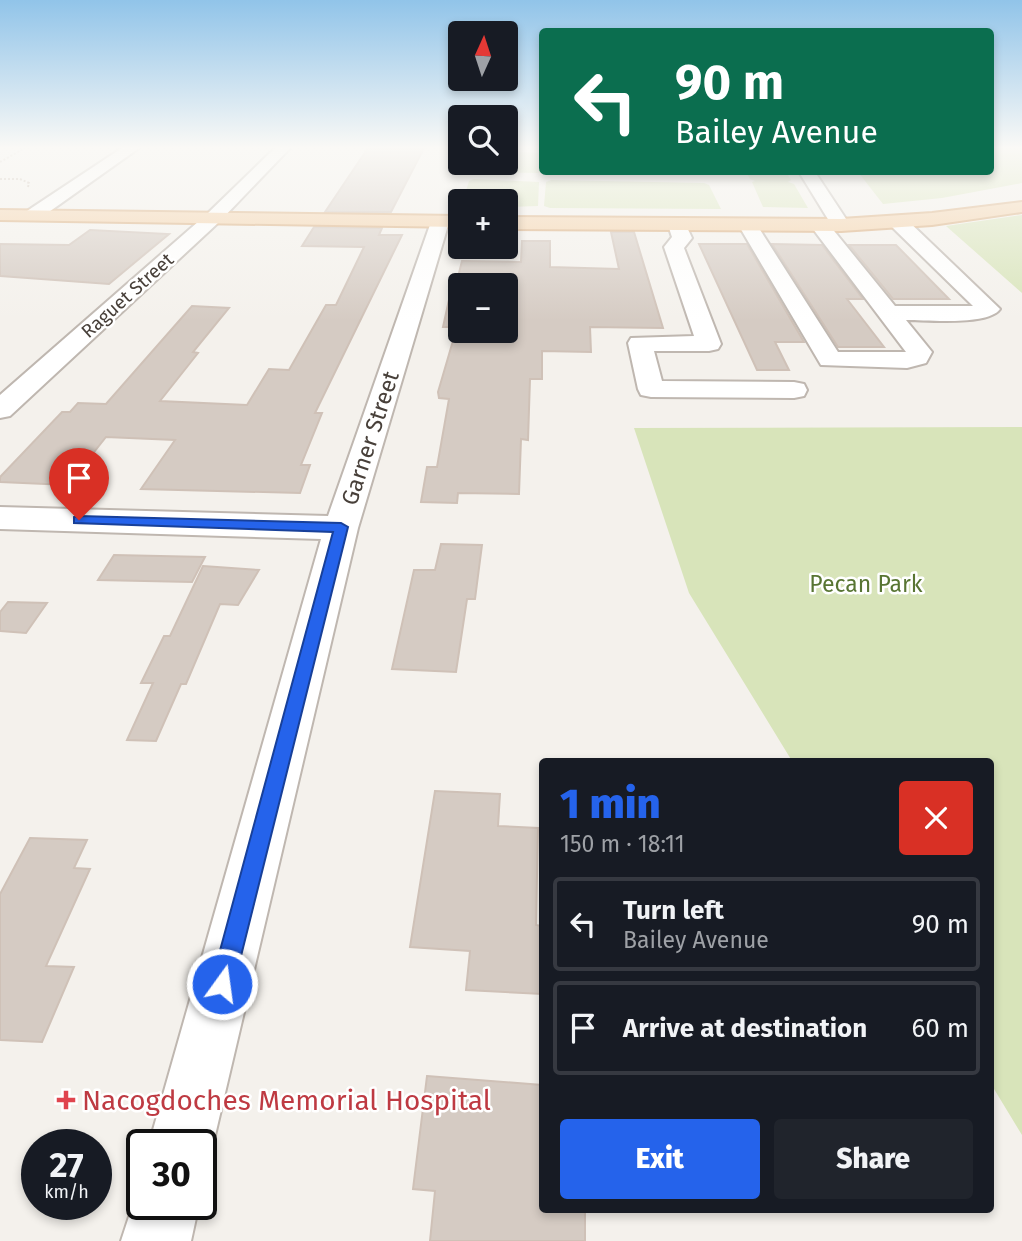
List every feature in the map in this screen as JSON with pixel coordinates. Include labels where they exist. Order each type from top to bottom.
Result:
[{"type":"main road","points":[[518,223],[830,225],[898,222],[1022,207]]},
{"type":"main road","points":[[0,214],[448,222]]},
{"type":"street","points":[[33,215],[46,206]]},
{"type":"street","name":"Raguet Street","points":[[0,410],[225,206]]},
{"type":"street","points":[[748,226],[830,360],[917,358],[919,352],[888,313],[830,225],[822,206]]},
{"type":"street","points":[[888,313],[976,313],[989,309],[898,222]]},
{"type":"street","points":[[677,225],[682,239],[674,247],[709,344],[640,343],[650,389],[794,390]]},
{"type":"street","name":"Garner Street","points":[[185,1129],[341,527],[448,228]]},
{"type":"street","points":[[0,518],[341,527]]},
{"type":"street","points":[[156,1241],[161,1220]]},
{"type":"green space","points":[[544,206],[719,206],[721,209],[550,208]]},
{"type":"green space","points":[[807,206],[808,208],[763,207]]},
{"type":"green space","points":[[1022,215],[1022,293],[946,226]]},
{"type":"green space","name":"Pecan Park","points":[[1022,427],[1022,1135],[994,1089],[994,758],[790,758],[689,593],[634,428]]},
{"type":"building","points":[[329,206],[394,206],[391,212],[325,212]]},
{"type":"building","points":[[314,227],[382,228],[379,235],[402,235],[315,413],[322,413],[301,465],[310,465],[300,493],[141,489],[175,440],[106,437],[68,485],[0,482],[0,477],[62,412],[70,412],[78,403],[106,404],[192,306],[229,308],[193,352],[198,353],[160,401],[247,405],[269,369],[289,370],[326,305],[336,305],[364,247],[302,246]]},
{"type":"building","points":[[90,230],[169,234],[109,284],[0,276],[0,244],[69,245]]},
{"type":"building","points":[[611,232],[634,232],[663,328],[590,327],[591,352],[542,351],[542,379],[530,379],[528,440],[521,439],[519,494],[458,493],[457,503],[421,502],[427,467],[437,467],[449,399],[439,398],[438,392],[452,343],[518,343],[518,273],[459,273],[462,261],[521,262],[522,241],[550,241],[550,267],[619,269]]},
{"type":"building","points":[[699,244],[747,244],[804,342],[775,342],[789,370],[757,370]]},
{"type":"building","points":[[772,244],[822,245],[863,299],[847,299],[884,347],[838,347]]},
{"type":"building","points":[[849,245],[896,245],[949,299],[893,299]]},
{"type":"building","points":[[448,304],[448,327],[443,327]]},
{"type":"building","points":[[441,544],[482,545],[475,599],[467,599],[456,672],[392,669],[414,570],[435,570]]},
{"type":"building","points":[[114,555],[205,557],[192,582],[98,580]]},
{"type":"building","points":[[203,566],[259,570],[238,605],[220,604],[186,684],[181,684],[156,741],[127,740],[153,683],[141,683],[164,636],[170,636]]},
{"type":"building","points":[[8,602],[47,603],[26,633],[0,631],[0,612]]},
{"type":"building","points":[[435,791],[500,794],[498,826],[538,828],[536,925],[539,926],[539,994],[466,990],[470,951],[410,947]]},
{"type":"building","points":[[30,838],[87,840],[74,868],[90,869],[46,966],[74,967],[42,1042],[0,1040],[0,894]]},
{"type":"building","points":[[427,1076],[539,1085],[539,1213],[585,1213],[585,1241],[430,1241],[435,1191],[413,1189]]},
{"type":"place","name":"Nacogdoches Memorial Hospital","points":[[66,1100]]},
{"type":"route","points":[[79,520],[341,527],[222,984]]}]
